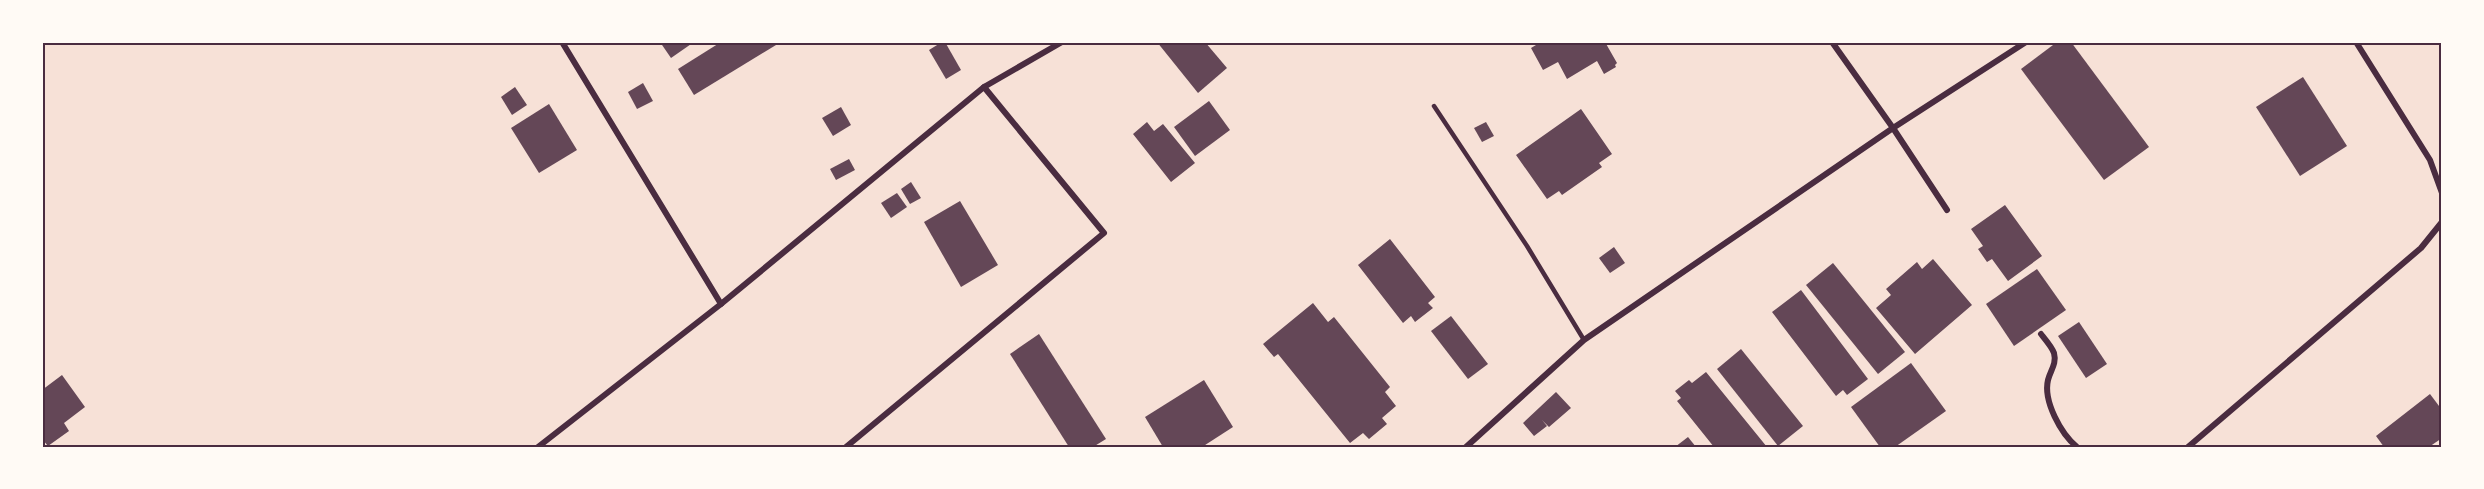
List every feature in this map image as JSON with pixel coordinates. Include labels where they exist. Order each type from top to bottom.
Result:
[{"type":"street","points":[[562,42],[721,304]]},
{"type":"street","points":[[538,447],[721,304],[984,87],[1062,42]]},
{"type":"street","points":[[1832,42],[1947,210]]},
{"type":"street","points":[[1466,447],[1584,340],[1893,128],[2026,42]]},
{"type":"street","points":[[2356,42],[2430,160],[2442,193]]},
{"type":"street","points":[[846,447],[1104,234],[984,87]]},
{"type":"street","points":[[2188,447],[2421,248],[2442,222]]},
{"type":"street","points":[[2041,334],[2054,352],[2054,366],[2048,381],[2048,397],[2058,422],[2077,447]]},
{"type":"lane","points":[[1434,106],[1527,246],[1584,340]]},
{"type":"building","points":[[660,42],[694,42],[671,58]]},
{"type":"building","points":[[721,42],[781,42],[694,95],[678,69]]},
{"type":"building","points":[[945,42],[961,70],[946,79],[929,50]]},
{"type":"building","points":[[1157,42],[1205,42],[1227,68],[1198,93]]},
{"type":"building","points":[[1541,42],[1605,42],[1617,63],[1616,67],[1604,74],[1597,61],[1567,79],[1558,62],[1543,70],[1531,48]]},
{"type":"building","points":[[2057,42],[2071,42],[2149,147],[2104,180],[2021,69]]},
{"type":"building","points":[[2303,77],[2347,146],[2300,176],[2256,107]]},
{"type":"building","points":[[643,83],[653,101],[637,109],[628,92]]},
{"type":"building","points":[[515,87],[527,105],[512,115],[501,97]]},
{"type":"building","points":[[1209,101],[1230,130],[1195,156],[1174,127]]},
{"type":"building","points":[[549,104],[577,150],[539,173],[511,128]]},
{"type":"building","points":[[841,107],[851,125],[833,136],[822,118]]},
{"type":"building","points":[[1581,109],[1612,154],[1599,163],[1602,167],[1562,195],[1559,191],[1547,199],[1516,155]]},
{"type":"building","points":[[1147,122],[1154,131],[1163,124],[1195,163],[1171,182],[1133,134]]},
{"type":"building","points":[[1486,122],[1494,136],[1482,142],[1474,128]]},
{"type":"building","points":[[849,159],[855,170],[836,180],[830,169]]},
{"type":"building","points":[[911,182],[921,198],[910,204],[901,189]]},
{"type":"building","points":[[897,193],[907,207],[891,218],[881,203]]},
{"type":"building","points":[[960,201],[998,265],[961,287],[924,222]]},
{"type":"building","points":[[2005,205],[2042,256],[2008,281],[1992,259],[1987,262],[1978,249],[1983,246],[1971,229]]},
{"type":"building","points":[[1390,239],[1435,297],[1428,303],[1433,308],[1415,322],[1411,316],[1403,323],[1358,265]]},
{"type":"building","points":[[1614,247],[1625,263],[1610,273],[1599,258]]},
{"type":"building","points":[[1933,259],[1972,305],[1915,354],[1876,308],[1891,295],[1886,289],[1917,262],[1922,269]]},
{"type":"building","points":[[1833,263],[1905,352],[1878,374],[1806,285]]},
{"type":"building","points":[[2037,269],[2066,310],[2014,346],[1986,304]]},
{"type":"building","points":[[1801,290],[1868,379],[1847,395],[1843,390],[1836,396],[1772,312]]},
{"type":"building","points":[[1313,303],[1328,322],[1334,317],[1390,387],[1385,392],[1396,406],[1382,418],[1387,424],[1369,439],[1363,433],[1350,443],[1278,354],[1274,357],[1263,344]]},
{"type":"building","points":[[1451,316],[1488,364],[1468,379],[1431,331]]},
{"type":"building","points":[[2079,322],[2107,364],[2086,378],[2058,336]]},
{"type":"building","points":[[1039,334],[1106,439],[1093,447],[1069,447],[1010,354]]},
{"type":"building","points":[[1741,349],[1803,426],[1778,446],[1717,369]]},
{"type":"building","points":[[1911,363],[1946,411],[1895,447],[1880,447],[1851,407]]},
{"type":"building","points":[[1706,372],[1767,447],[1714,447],[1677,401],[1681,398],[1675,391],[1689,380],[1692,383]]},
{"type":"building","points":[[62,375],[85,407],[64,423],[69,431],[48,446],[42,439],[42,390]]},
{"type":"building","points":[[1204,380],[1233,427],[1202,447],[1163,447],[1145,417]]},
{"type":"building","points":[[1556,392],[1571,408],[1549,427],[1542,420],[1547,426],[1534,436],[1523,423]]},
{"type":"building","points":[[2430,394],[2442,410],[2442,438],[2429,447],[2384,447],[2376,436]]},
{"type":"building","points":[[1688,437],[1696,447],[1675,447]]}]
